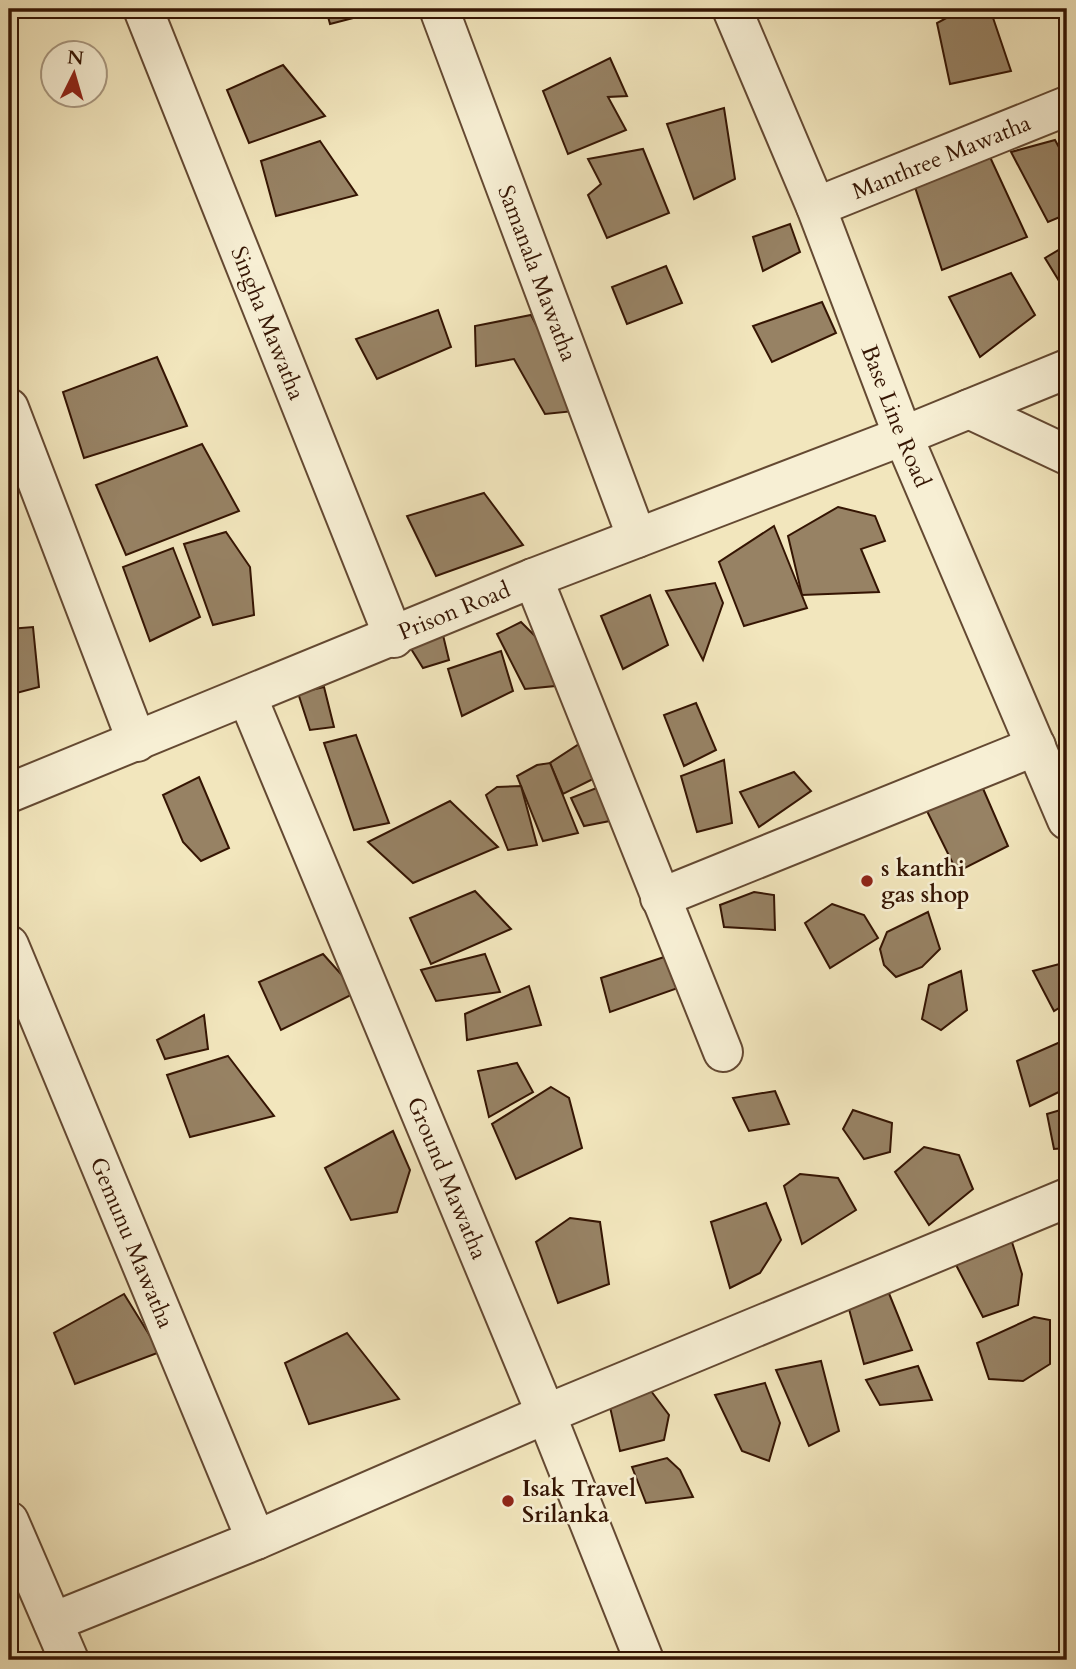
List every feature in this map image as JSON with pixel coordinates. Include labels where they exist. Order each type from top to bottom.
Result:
[{"type":"street","name":"Singha Mawatha","points":[[143,9],[394,638]]},
{"type":"street","name":"Samanala Mawatha","points":[[439,9],[637,538]]},
{"type":"street","name":"Base Line Road","points":[[732,9],[816,206],[903,436],[1067,820]]},
{"type":"street","name":"Manthree Mawatha","points":[[816,206],[1067,106]]},
{"type":"street","name":"Prison Road","points":[[9,793],[394,638],[533,578],[903,436],[1067,369]]},
{"type":"street","points":[[9,408],[137,742]]},
{"type":"street","points":[[969,409],[1067,455]]},
{"type":"street","points":[[533,578],[723,1052]]},
{"type":"street","name":"Ground Mawatha","points":[[247,696],[545,1414],[643,1660]]},
{"type":"street","points":[[660,898],[1035,746]]},
{"type":"street","name":"Gemunu Mawatha","points":[[9,945],[256,1540]]},
{"type":"street","points":[[53,1622],[256,1540],[545,1414],[1067,1198]]},
{"type":"street","points":[[9,1521],[69,1660]]},
{"type":"building","points":[[326,9],[388,9],[330,24]]},
{"type":"building","points":[[963,9],[990,9],[1011,71],[950,84],[937,23]]},
{"type":"building","points":[[610,58],[627,96],[608,97],[626,130],[568,154],[543,91]]},
{"type":"building","points":[[283,65],[325,116],[249,143],[227,90]]},
{"type":"building","points":[[724,108],[735,179],[694,199],[667,124]]},
{"type":"building","points":[[1055,140],[1067,162],[1067,214],[1048,222],[1011,152]]},
{"type":"building","points":[[320,141],[357,195],[276,216],[261,161]]},
{"type":"building","points":[[643,149],[669,213],[607,238],[588,195],[601,184],[588,159]]},
{"type":"building","points":[[990,157],[1027,237],[942,270],[914,184]]},
{"type":"building","points":[[790,224],[800,252],[763,271],[753,237]]},
{"type":"building","points":[[1067,245],[1067,294],[1045,258]]},
{"type":"building","points":[[666,266],[682,303],[627,324],[612,287]]},
{"type":"building","points":[[1011,273],[1035,315],[980,357],[949,297]]},
{"type":"building","points":[[822,302],[836,333],[772,362],[753,326]]},
{"type":"building","points":[[438,310],[451,347],[377,379],[356,339]]},
{"type":"building","points":[[531,315],[575,411],[545,414],[514,359],[476,366],[475,326]]},
{"type":"building","points":[[157,357],[187,426],[84,458],[63,392]]},
{"type":"building","points":[[202,444],[239,511],[126,555],[96,485]]},
{"type":"building","points":[[484,493],[523,545],[436,576],[407,516]]},
{"type":"building","points":[[838,507],[875,516],[885,541],[861,549],[879,592],[802,595],[788,536]]},
{"type":"building","points":[[774,526],[807,608],[744,626],[719,562]]},
{"type":"building","points":[[226,532],[250,567],[254,615],[213,625],[184,544]]},
{"type":"building","points":[[173,548],[200,617],[150,641],[123,567]]},
{"type":"building","points":[[715,583],[723,603],[703,660],[666,591]]},
{"type":"building","points":[[650,595],[668,645],[623,669],[601,616]]},
{"type":"building","points":[[521,622],[543,644],[555,686],[525,689],[497,634]]},
{"type":"building","points":[[33,627],[39,687],[9,695],[9,629]]},
{"type":"building","points":[[442,631],[449,660],[423,668],[408,644]]},
{"type":"building","points":[[501,651],[513,691],[462,716],[448,669]]},
{"type":"building","points":[[324,687],[334,727],[310,730],[298,693]]},
{"type":"building","points":[[696,703],[716,750],[684,766],[664,715]]},
{"type":"building","points":[[356,735],[389,823],[354,830],[324,743]]},
{"type":"building","points":[[579,744],[595,778],[563,794],[550,763]]},
{"type":"building","points":[[724,760],[732,823],[697,832],[681,776]]},
{"type":"building","points":[[550,763],[578,833],[543,841],[517,776],[537,765]]},
{"type":"building","points":[[794,772],[811,791],[759,827],[740,792]]},
{"type":"building","points":[[199,777],[229,848],[201,861],[183,842],[163,795]]},
{"type":"building","points":[[981,784],[1008,846],[957,872],[924,805]]},
{"type":"building","points":[[521,786],[537,845],[508,850],[486,795],[497,787]]},
{"type":"building","points":[[599,787],[615,820],[584,826],[571,798]]},
{"type":"building","points":[[450,801],[498,847],[413,883],[368,842]]},
{"type":"building","points":[[475,891],[511,929],[431,964],[410,918]]},
{"type":"building","points":[[754,892],[774,895],[775,930],[724,927],[720,905]]},
{"type":"building","points":[[832,904],[864,915],[878,938],[830,968],[805,923]]},
{"type":"building","points":[[928,912],[940,949],[922,967],[896,977],[884,965],[880,949],[887,932]]},
{"type":"building","points":[[323,954],[357,992],[281,1030],[259,982]]},
{"type":"building","points":[[485,954],[500,992],[436,1001],[421,970]]},
{"type":"building","points":[[667,956],[678,988],[610,1012],[601,978]]},
{"type":"building","points":[[1067,962],[1067,1003],[1054,1011],[1033,971]]},
{"type":"building","points":[[961,971],[967,1010],[941,1030],[922,1019],[929,985]]},
{"type":"building","points":[[529,986],[541,1025],[467,1040],[465,1014]]},
{"type":"building","points":[[204,1015],[208,1049],[165,1059],[157,1040]]},
{"type":"building","points":[[1067,1039],[1067,1088],[1030,1106],[1017,1061]]},
{"type":"building","points":[[228,1056],[274,1116],[190,1137],[167,1075]]},
{"type":"building","points":[[517,1063],[533,1092],[489,1117],[478,1071]]},
{"type":"building","points":[[551,1087],[569,1098],[582,1148],[516,1179],[492,1124]]},
{"type":"building","points":[[775,1091],[789,1124],[749,1131],[733,1098]]},
{"type":"building","points":[[1067,1108],[1067,1148],[1054,1149],[1047,1114]]},
{"type":"building","points":[[853,1110],[892,1123],[890,1152],[864,1159],[843,1129]]},
{"type":"building","points":[[393,1131],[410,1170],[397,1212],[351,1220],[325,1168]]},
{"type":"building","points":[[924,1147],[959,1155],[973,1189],[929,1225],[895,1172]]},
{"type":"building","points":[[800,1174],[838,1178],[856,1210],[802,1244],[784,1186]]},
{"type":"building","points":[[766,1203],[781,1240],[760,1273],[730,1288],[711,1222]]},
{"type":"building","points":[[570,1218],[600,1222],[609,1284],[558,1303],[536,1242]]},
{"type":"building","points":[[1011,1239],[1022,1274],[1018,1305],[983,1317],[955,1263]]},
{"type":"building","points":[[888,1291],[912,1350],[864,1364],[849,1309]]},
{"type":"building","points":[[124,1294],[160,1352],[75,1384],[54,1333]]},
{"type":"building","points":[[1034,1317],[1050,1320],[1050,1364],[1023,1381],[989,1379],[977,1343]]},
{"type":"building","points":[[347,1333],[399,1399],[309,1424],[285,1363]]},
{"type":"building","points":[[821,1361],[839,1431],[809,1446],[776,1370]]},
{"type":"building","points":[[918,1366],[932,1400],[880,1405],[866,1380]]},
{"type":"building","points":[[645,1383],[669,1415],[664,1440],[620,1451],[610,1407]]},
{"type":"building","points":[[765,1383],[780,1423],[769,1461],[742,1451],[715,1395]]},
{"type":"building","points":[[667,1458],[680,1470],[693,1497],[646,1503],[632,1467]]},
{"type":"place","name":"s kanthi gas shop","points":[[867,881]]},
{"type":"place","name":"Isak Travel Srilanka","points":[[508,1501]]}]
